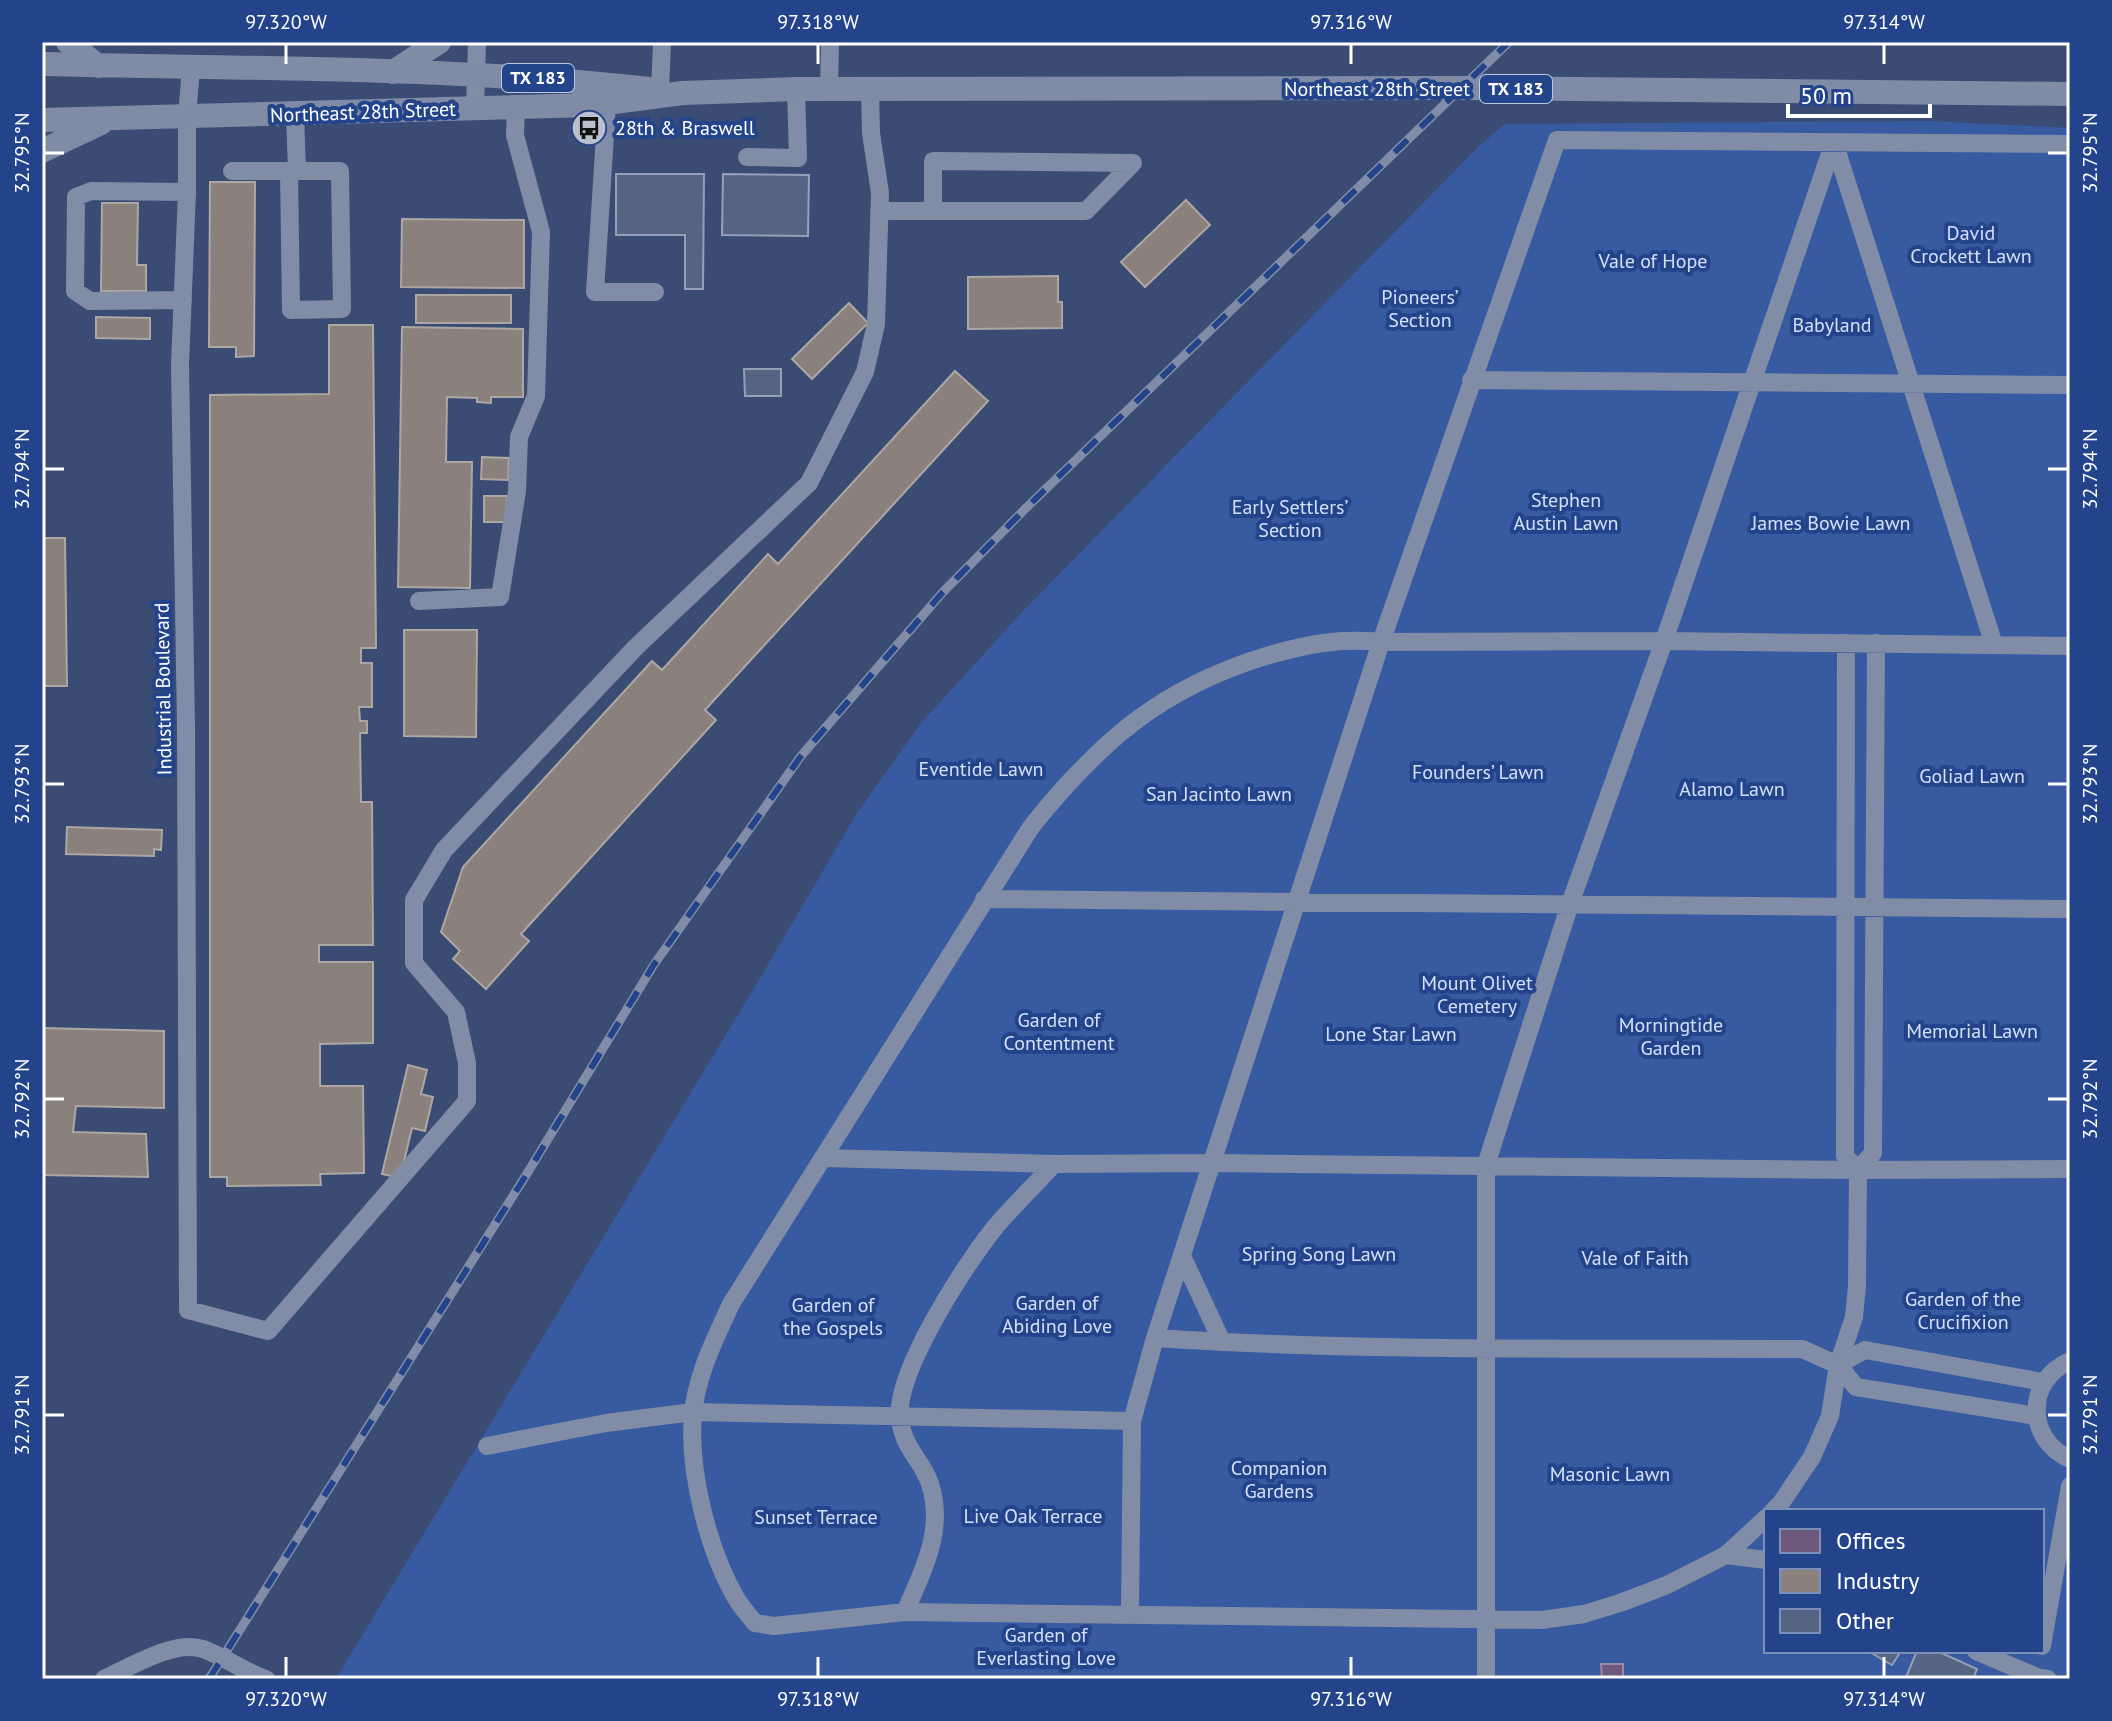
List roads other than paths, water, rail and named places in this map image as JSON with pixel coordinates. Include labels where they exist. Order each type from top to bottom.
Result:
[{"type":"main road","points":[[68,42],[98,66]]},
{"type":"main road","points":[[393,72],[439,42]]},
{"type":"main road","name":"Northeast 28th Street","points":[[42,64],[558,79],[672,92],[1476,88],[2070,94]]},
{"type":"main road","name":"Northeast 28th Street","points":[[42,120],[607,104],[672,92]]},
{"type":"main road","points":[[42,151],[110,119]]},
{"type":"street","points":[[475,109],[477,42]]},
{"type":"street","points":[[662,42],[672,92]]},
{"type":"street","points":[[829,90],[830,42]]},
{"type":"street","name":"Industrial Boulevard","points":[[191,68],[180,365],[186,726],[188,1310],[268,1331],[467,1101],[467,1063],[456,1012],[414,963],[414,900],[444,850],[625,658],[809,483],[865,372],[876,324],[879,211]]},
{"type":"street","points":[[747,157],[798,158],[796,89]]},
{"type":"street","points":[[870,89],[879,211],[933,211],[1086,211],[1133,163],[933,161],[933,211]]},
{"type":"street","points":[[607,104],[595,292],[655,292]]},
{"type":"street","points":[[419,601],[500,597],[517,491],[519,437],[536,396],[541,232],[515,135],[516,107]]},
{"type":"street","points":[[232,171],[293,171],[340,171],[342,309],[291,310],[293,171],[295,114]]},
{"type":"street","points":[[1130,1614],[1132,1421],[1155,1338],[1381,642],[1557,140],[2070,144]]},
{"type":"street","points":[[1486,1679],[1486,1165],[1570,904],[1664,641],[1834,142]]},
{"type":"street","points":[[1834,142],[1994,645]]},
{"type":"street","points":[[183,300],[90,301],[75,291],[76,197],[91,191],[187,192]]},
{"type":"street","points":[[1471,380],[2070,385]]},
{"type":"street","points":[[1764,1520],[1726,1555],[1667,1585],[1584,1614],[1542,1620],[905,1612],[774,1626],[755,1623],[736,1599],[716,1552],[692,1457],[693,1412],[707,1358],[731,1304],[1031,827],[1071,777],[1127,726],[1185,687],[1242,663],[1307,645],[1348,639],[1381,642],[1664,641],[2070,646]]},
{"type":"street","points":[[1846,643],[1845,1156],[1858,1170]]},
{"type":"street","points":[[1780,1508],[1812,1457],[1830,1416],[1838,1365],[1854,1317],[1858,1170],[1873,1153],[1876,643]]},
{"type":"street","points":[[984,899],[2070,909]]},
{"type":"street","points":[[823,1158],[1054,1164],[2070,1169]]},
{"type":"street","points":[[905,1612],[930,1558],[936,1519],[930,1483],[905,1443],[899,1416],[902,1392],[944,1301],[996,1227],[1054,1164]]},
{"type":"street","points":[[1183,1258],[1222,1342]]},
{"type":"street","points":[[1155,1338],[1486,1347],[1802,1349],[1838,1365],[1856,1387],[2036,1416]]},
{"type":"street","points":[[1838,1365],[1865,1350],[2043,1382]]},
{"type":"street","points":[[2070,1361],[2053,1370],[2043,1382],[2036,1399],[2040,1432],[2048,1445],[2070,1459]]},
{"type":"street","points":[[487,1446],[606,1423],[693,1412],[1132,1421]]},
{"type":"street","points":[[2044,1636],[2070,1486]]},
{"type":"street","points":[[1726,1555],[1764,1560]]},
{"type":"street","points":[[104,1679],[182,1646],[202,1649],[266,1679]]},
{"type":"street","points":[[1981,1653],[2042,1678],[2042,1653]]},
{"type":"railway","points":[[209,1679],[528,1172],[653,966],[801,756],[943,592],[1025,509],[1509,42]]},
{"type":"place","name":"28th & Braswell","points":[[589,128]]},
{"type":"park label","name":"David Crockett Lawn","points":[[1971,244]]},
{"type":"park label","name":"Vale of Hope","points":[[1653,261]]},
{"type":"park label","name":"Pioneers’ Section","points":[[1420,308]]},
{"type":"park label","name":"Babyland","points":[[1832,325]]},
{"type":"park label","name":"Stephen Austin Lawn","points":[[1566,512]]},
{"type":"park label","name":"Early Settlers’ Section","points":[[1290,518]]},
{"type":"park label","name":"James Bowie Lawn","points":[[1831,523]]},
{"type":"park label","name":"Eventide Lawn","points":[[981,769]]},
{"type":"park label","name":"Founders’ Lawn","points":[[1478,772]]},
{"type":"park label","name":"Goliad Lawn","points":[[1972,776]]},
{"type":"park label","name":"Alamo Lawn","points":[[1732,789]]},
{"type":"park label","name":"San Jacinto Lawn","points":[[1219,794]]},
{"type":"park label","name":"Mount Olivet Cemetery","points":[[1477,994]]},
{"type":"park label","name":"Memorial Lawn","points":[[1972,1031]]},
{"type":"park label","name":"Garden of Contentment","points":[[1059,1032]]},
{"type":"park label","name":"Lone Star Lawn","points":[[1391,1034]]},
{"type":"park label","name":"Morningtide Garden","points":[[1671,1036]]},
{"type":"park label","name":"Spring Song Lawn","points":[[1319,1254]]},
{"type":"park label","name":"Vale of Faith","points":[[1635,1258]]},
{"type":"park label","name":"Garden of the Crucifixion","points":[[1963,1310]]},
{"type":"park label","name":"Garden of Abiding Love","points":[[1057,1314]]},
{"type":"park label","name":"Garden of the Gospels","points":[[833,1316]]},
{"type":"park label","name":"Masonic Lawn","points":[[1610,1474]]},
{"type":"park label","name":"Companion Gardens","points":[[1279,1480]]},
{"type":"park label","name":"Live Oak Terrace","points":[[1033,1516]]},
{"type":"park label","name":"Sunset Terrace","points":[[816,1517]]},
{"type":"park label","name":"Garden of Everlasting Love","points":[[1046,1646]]}]
